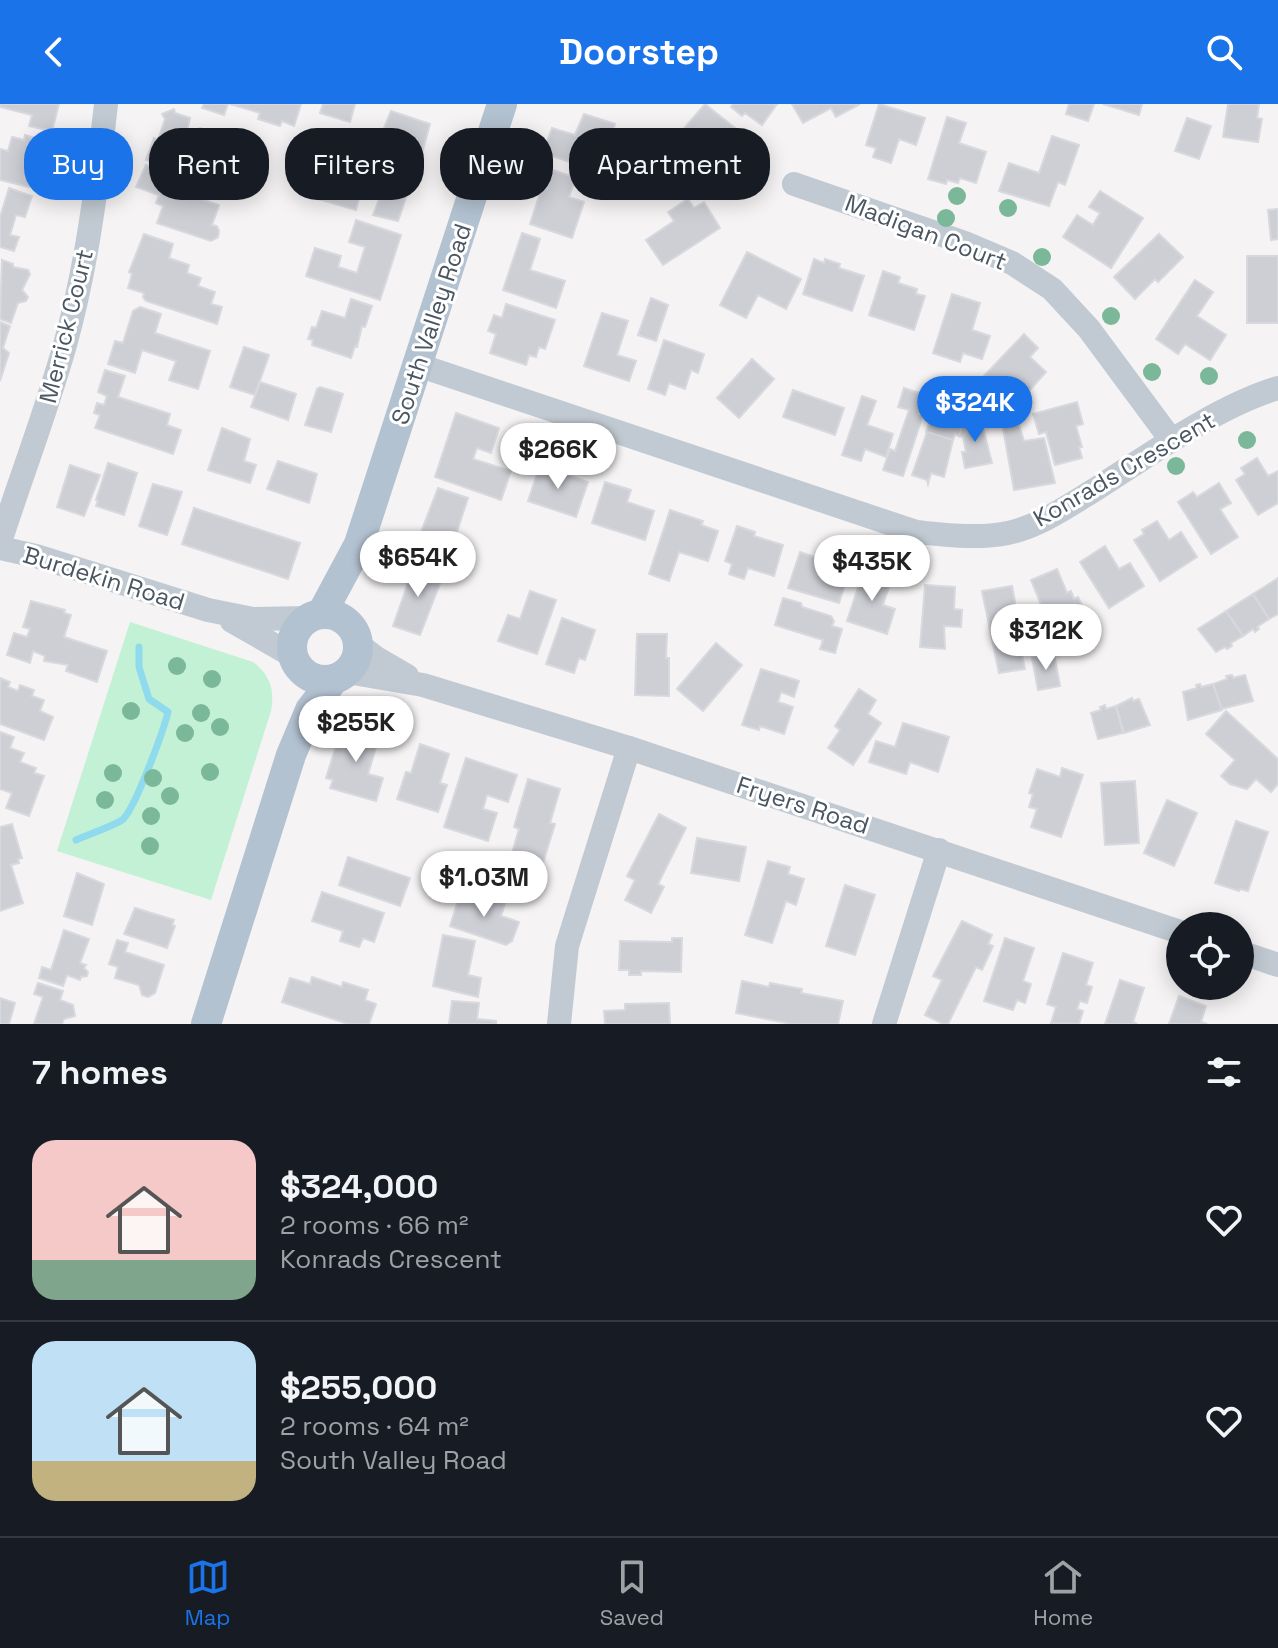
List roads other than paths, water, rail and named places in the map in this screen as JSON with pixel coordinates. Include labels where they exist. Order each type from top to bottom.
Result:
[{"type":"main road","name":"South Valley Road","points":[[354,635],[350,597],[359,544],[502,104]]},
{"type":"main road","name":"South Valley Road","points":[[315,616],[359,544]]},
{"type":"main road","points":[[206,1024],[291,755],[310,710],[358,654],[354,635],[343,619],[315,616],[294,634],[291,645],[296,662],[298,708],[291,755]]},
{"type":"main road","points":[[296,662],[314,679],[340,676]]},
{"type":"street","name":"Merrick Court","points":[[0,545],[49,397],[81,278],[106,104]]},
{"type":"street","name":"Madigan Court","points":[[794,184],[965,243],[1012,263],[1052,289],[1089,329],[1172,441]]},
{"type":"street","name":"Konrads Crescent","points":[[418,365],[916,532],[963,537],[1009,533],[1051,517],[1172,441],[1256,394],[1278,388]]},
{"type":"street","name":"Burdekin Road","points":[[0,545],[208,610],[253,619],[315,616]]},
{"type":"street","name":"Burdekin Road","points":[[208,610],[248,629],[296,662]]},
{"type":"street","name":"Fryers Road","points":[[354,635],[376,658],[423,685]]},
{"type":"street","name":"Fryers Road","points":[[340,676],[423,685],[629,748],[1166,927]]},
{"type":"street","points":[[559,1024],[567,946],[629,748]]},
{"type":"street","points":[[884,1024],[939,850]]},
{"type":"street","points":[[1254,957],[1278,965]]},
{"type":"waterway","points":[[76,840],[122,820],[127,814],[148,769],[168,712],[149,699],[139,667],[139,647]]}]
